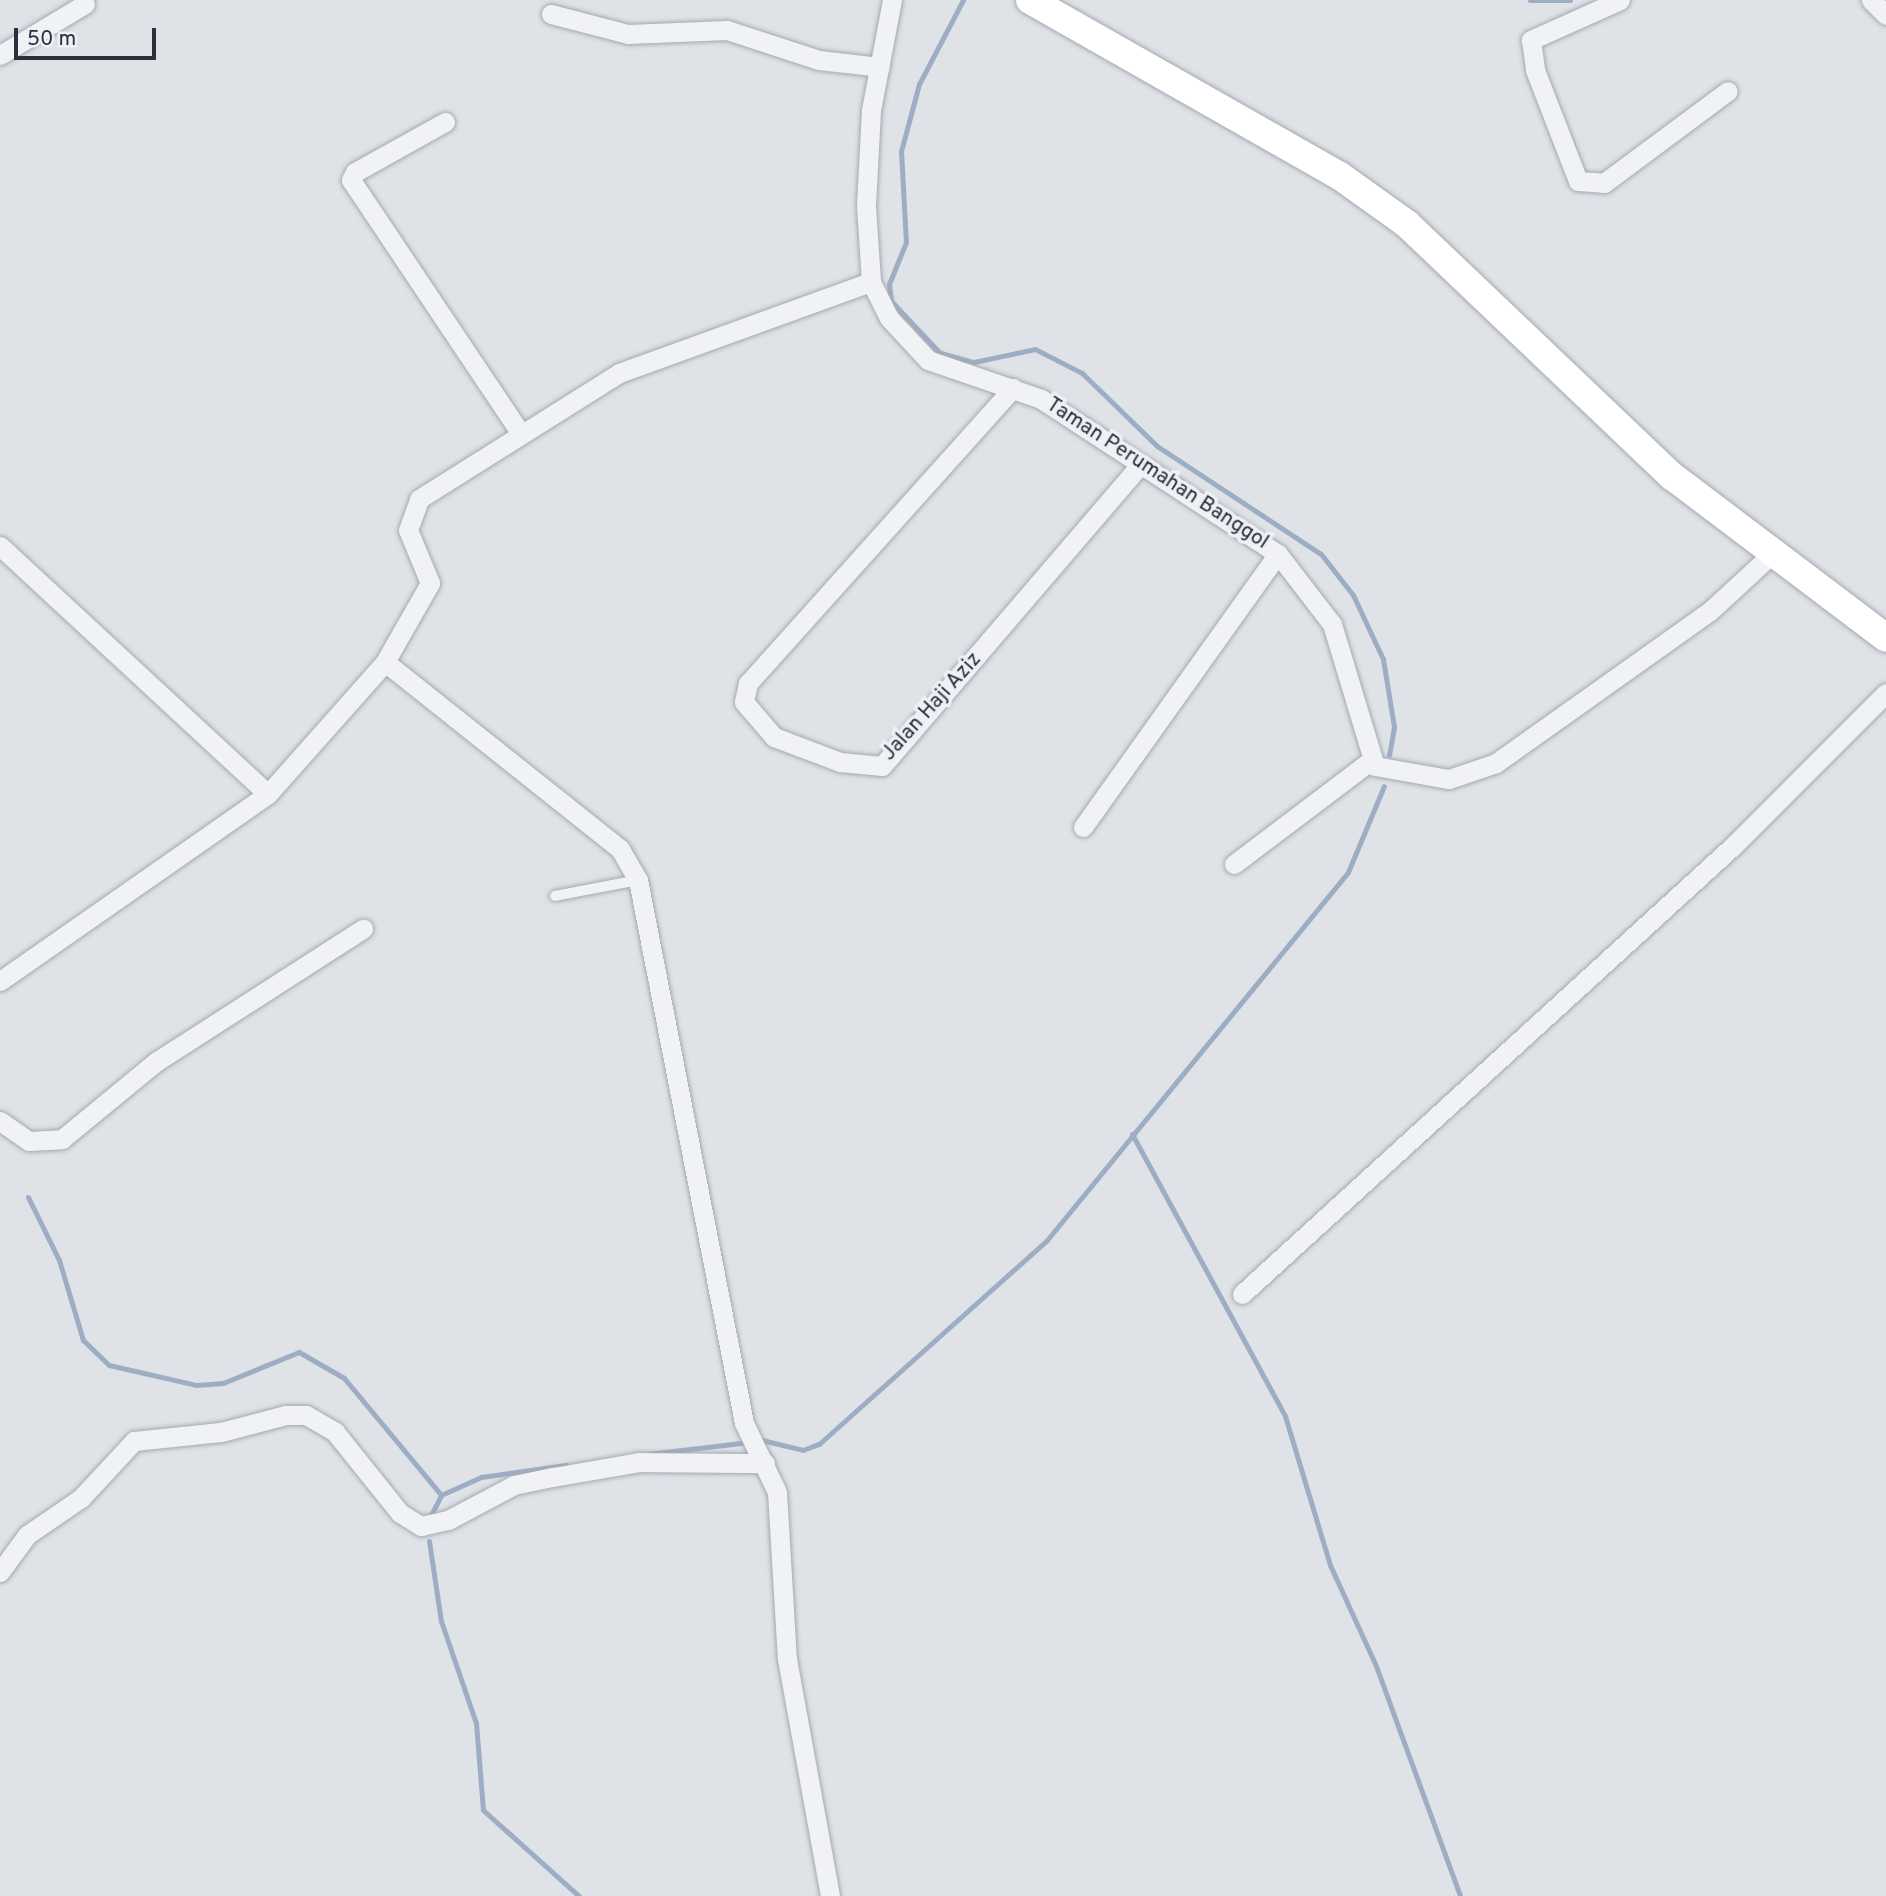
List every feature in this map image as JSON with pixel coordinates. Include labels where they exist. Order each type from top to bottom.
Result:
[{"type":"street","points":[[0,981],[268,794],[385,662],[430,583],[408,530],[410,509],[521,434],[649,359],[871,282],[868,140],[892,0]]},
{"type":"street","points":[[1030,0],[1391,211],[1653,459],[1886,638]]},
{"type":"street","points":[[1620,0],[1531,40],[1535,69],[1578,181],[1604,183],[1728,91]]},
{"type":"street","points":[[1871,0],[1886,15]]},
{"type":"street","points":[[0,55],[85,4]]},
{"type":"street","points":[[551,14],[628,34],[727,30],[819,60],[880,67]]},
{"type":"street","points":[[445,122],[355,172],[351,180],[521,434]]},
{"type":"street","name":"Taman Perumahan Banggol","points":[[871,282],[903,337],[928,360],[1041,399],[1138,467],[1221,513],[1278,554],[1332,624],[1369,762]]},
{"type":"street","name":"Jalan Haji Aziz","points":[[1013,388],[748,683],[744,702],[774,737],[840,762],[882,766],[1138,467]]},
{"type":"street","points":[[1234,864],[1369,762],[1449,779],[1496,763],[1710,611],[1775,551]]},
{"type":"street","points":[[2,553],[268,794]]},
{"type":"street","points":[[1083,827],[1278,554]]},
{"type":"street","points":[[385,662],[620,849],[638,880],[744,1423],[777,1492],[792,1700],[830,1896]]},
{"type":"street","points":[[1242,1294],[1733,846],[1886,693]]},
{"type":"street","points":[[0,1121],[29,1141],[62,1139],[157,1061],[363,929]]},
{"type":"street","points":[[0,1572],[27,1535],[81,1498],[134,1441],[150,1435],[221,1432],[286,1415],[306,1415],[335,1432],[400,1513],[421,1525],[448,1520],[514,1485],[639,1462],[760,1455]]},
{"type":"lane","points":[[555,895],[638,880]]},
{"type":"waterway","points":[[963,0],[919,84],[901,151],[906,242],[889,284],[891,301],[940,353],[974,362],[1035,349],[1082,373],[1157,446],[1321,554],[1353,595],[1383,659],[1394,727],[1389,755]]},
{"type":"waterway","points":[[1530,0],[1570,0]]},
{"type":"waterway","points":[[758,1439],[803,1450],[819,1444],[1047,1240],[1348,872],[1384,786]]},
{"type":"waterway","points":[[1132,1134],[1285,1416],[1330,1565],[1376,1666],[1460,1896]]},
{"type":"waterway","points":[[28,1197],[59,1260],[83,1340],[109,1365],[196,1385],[223,1383],[299,1352],[344,1378],[441,1495]]},
{"type":"waterway","points":[[648,1454],[749,1442]]},
{"type":"waterway","points":[[430,1517],[441,1495],[481,1477],[566,1465]]},
{"type":"waterway","points":[[429,1541],[441,1621],[476,1723],[483,1810],[579,1896]]}]
